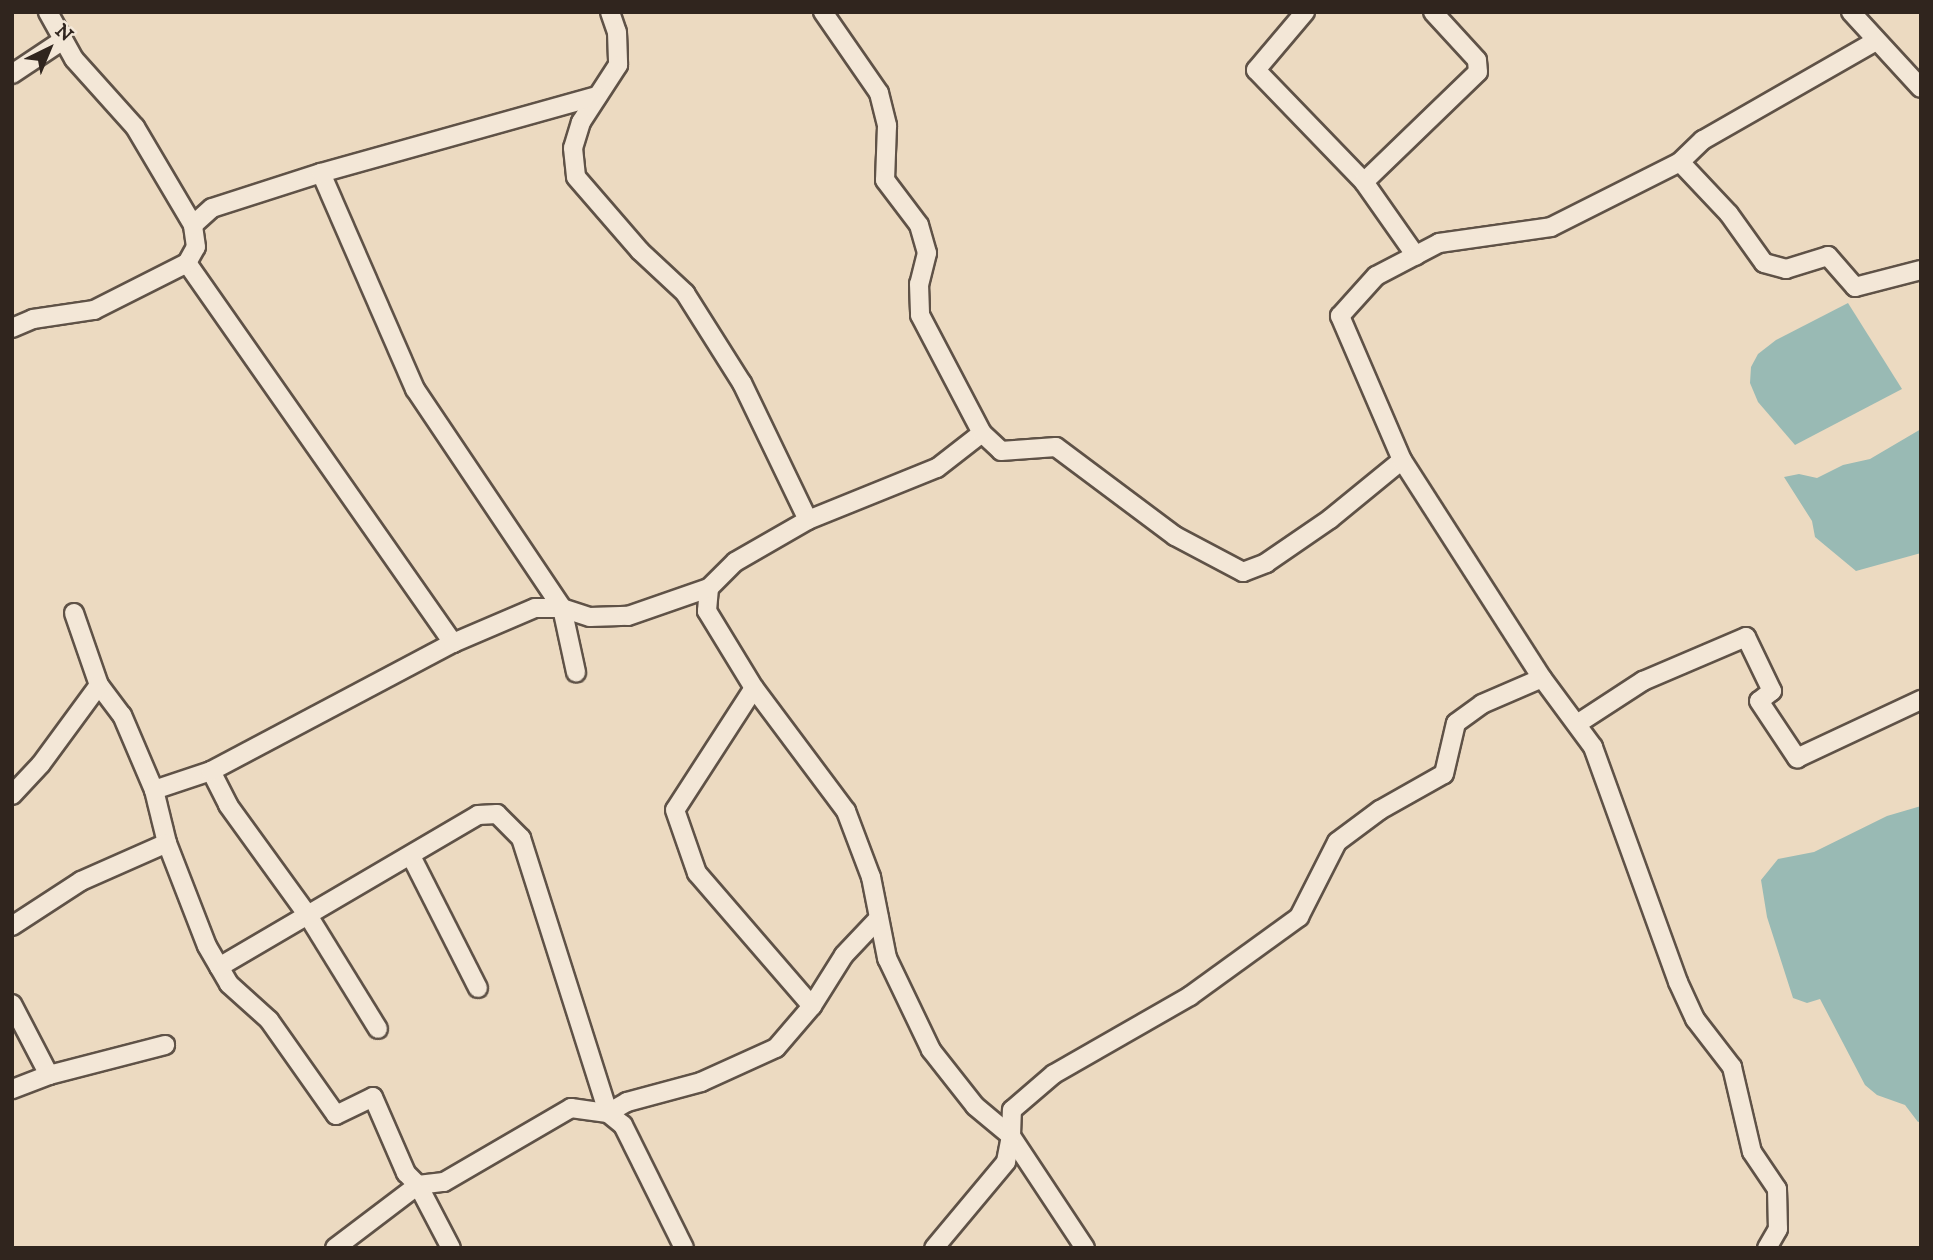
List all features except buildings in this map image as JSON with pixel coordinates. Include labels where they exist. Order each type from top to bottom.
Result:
[{"type":"street","points":[[12,328],[33,319],[94,310],[187,263],[196,247],[193,225],[135,127],[74,59],[48,12]]},
{"type":"street","points":[[611,12],[617,32],[618,65],[597,96],[573,148],[576,177],[639,251],[685,293],[742,383],[808,520]]},
{"type":"street","points":[[823,12],[879,93],[887,126],[885,180],[919,225],[927,253],[919,284],[920,316],[982,433],[1001,452],[1056,447],[1175,536],[1243,572],[1266,563],[1330,519],[1402,460]]},
{"type":"street","points":[[1304,12],[1255,70],[1364,182],[1416,256]]},
{"type":"street","points":[[1364,182],[1478,72],[1477,60],[1433,12]]},
{"type":"street","points":[[1851,12],[1874,42],[1921,88]]},
{"type":"street","points":[[12,74],[64,40]]},
{"type":"street","points":[[1767,1248],[1778,1229],[1777,1189],[1752,1153],[1732,1067],[1695,1019],[1678,982],[1593,747],[1542,678],[1402,460],[1340,316],[1376,276],[1439,243],[1551,227],[1680,162],[1703,140],[1874,42]]},
{"type":"street","points":[[193,225],[212,208],[321,173],[597,96]]},
{"type":"street","points":[[1680,162],[1729,214],[1764,263],[1786,269],[1828,256],[1855,287],[1921,270]]},
{"type":"street","points":[[321,173],[415,389],[562,608],[576,672]]},
{"type":"street","points":[[187,263],[453,643]]},
{"type":"street","points":[[154,790],[211,771],[453,643],[535,608],[562,608],[590,617],[628,616],[709,588],[735,562],[808,520],[937,468],[982,433]]},
{"type":"street","points":[[709,588],[707,611],[754,688],[846,811],[871,877],[887,958],[931,1050],[975,1106],[1011,1136],[1085,1248]]},
{"type":"street","points":[[74,613],[99,685],[122,715],[154,790],[167,843],[186,898],[229,984],[269,1020],[336,1115],[373,1097],[406,1173],[418,1185],[451,1248]]},
{"type":"street","points":[[1577,724],[1643,681],[1746,637],[1772,691],[1759,701],[1797,758],[1921,700]]},
{"type":"street","points":[[934,1248],[1006,1162],[1012,1110],[1054,1074],[1190,996],[1299,917],[1337,842],[1380,810],[1444,774],[1456,723],[1482,704],[1542,678]]},
{"type":"street","points":[[12,795],[41,764],[99,685]]},
{"type":"street","points":[[754,688],[675,810],[697,873],[811,1006]]},
{"type":"street","points":[[211,771],[228,805],[307,914],[378,1029]]},
{"type":"street","points":[[219,967],[478,814],[497,814],[521,838],[608,1112],[623,1125],[684,1248]]},
{"type":"street","points":[[12,926],[81,881],[167,843]]},
{"type":"street","points":[[411,856],[478,988]]},
{"type":"street","points":[[335,1248],[418,1185],[444,1182],[571,1108],[608,1112],[627,1102],[701,1082],[776,1048],[811,1006],[844,955],[879,918]]},
{"type":"street","points":[[12,1004],[49,1075]]},
{"type":"street","points":[[12,1090],[49,1075],[165,1045]]},
{"type":"water","points":[[1848,303],[1902,389],[1795,445],[1758,402],[1750,383],[1751,367],[1758,354],[1776,340]]},
{"type":"water","points":[[1921,429],[1921,553],[1856,571],[1815,537],[1812,521],[1784,477],[1799,474],[1817,478],[1843,465],[1870,459]]},
{"type":"water","points":[[1921,806],[1921,1121],[1918,1122],[1905,1105],[1877,1095],[1865,1085],[1820,999],[1807,1003],[1793,998],[1767,917],[1761,880],[1778,859],[1814,852],[1887,816]]}]
